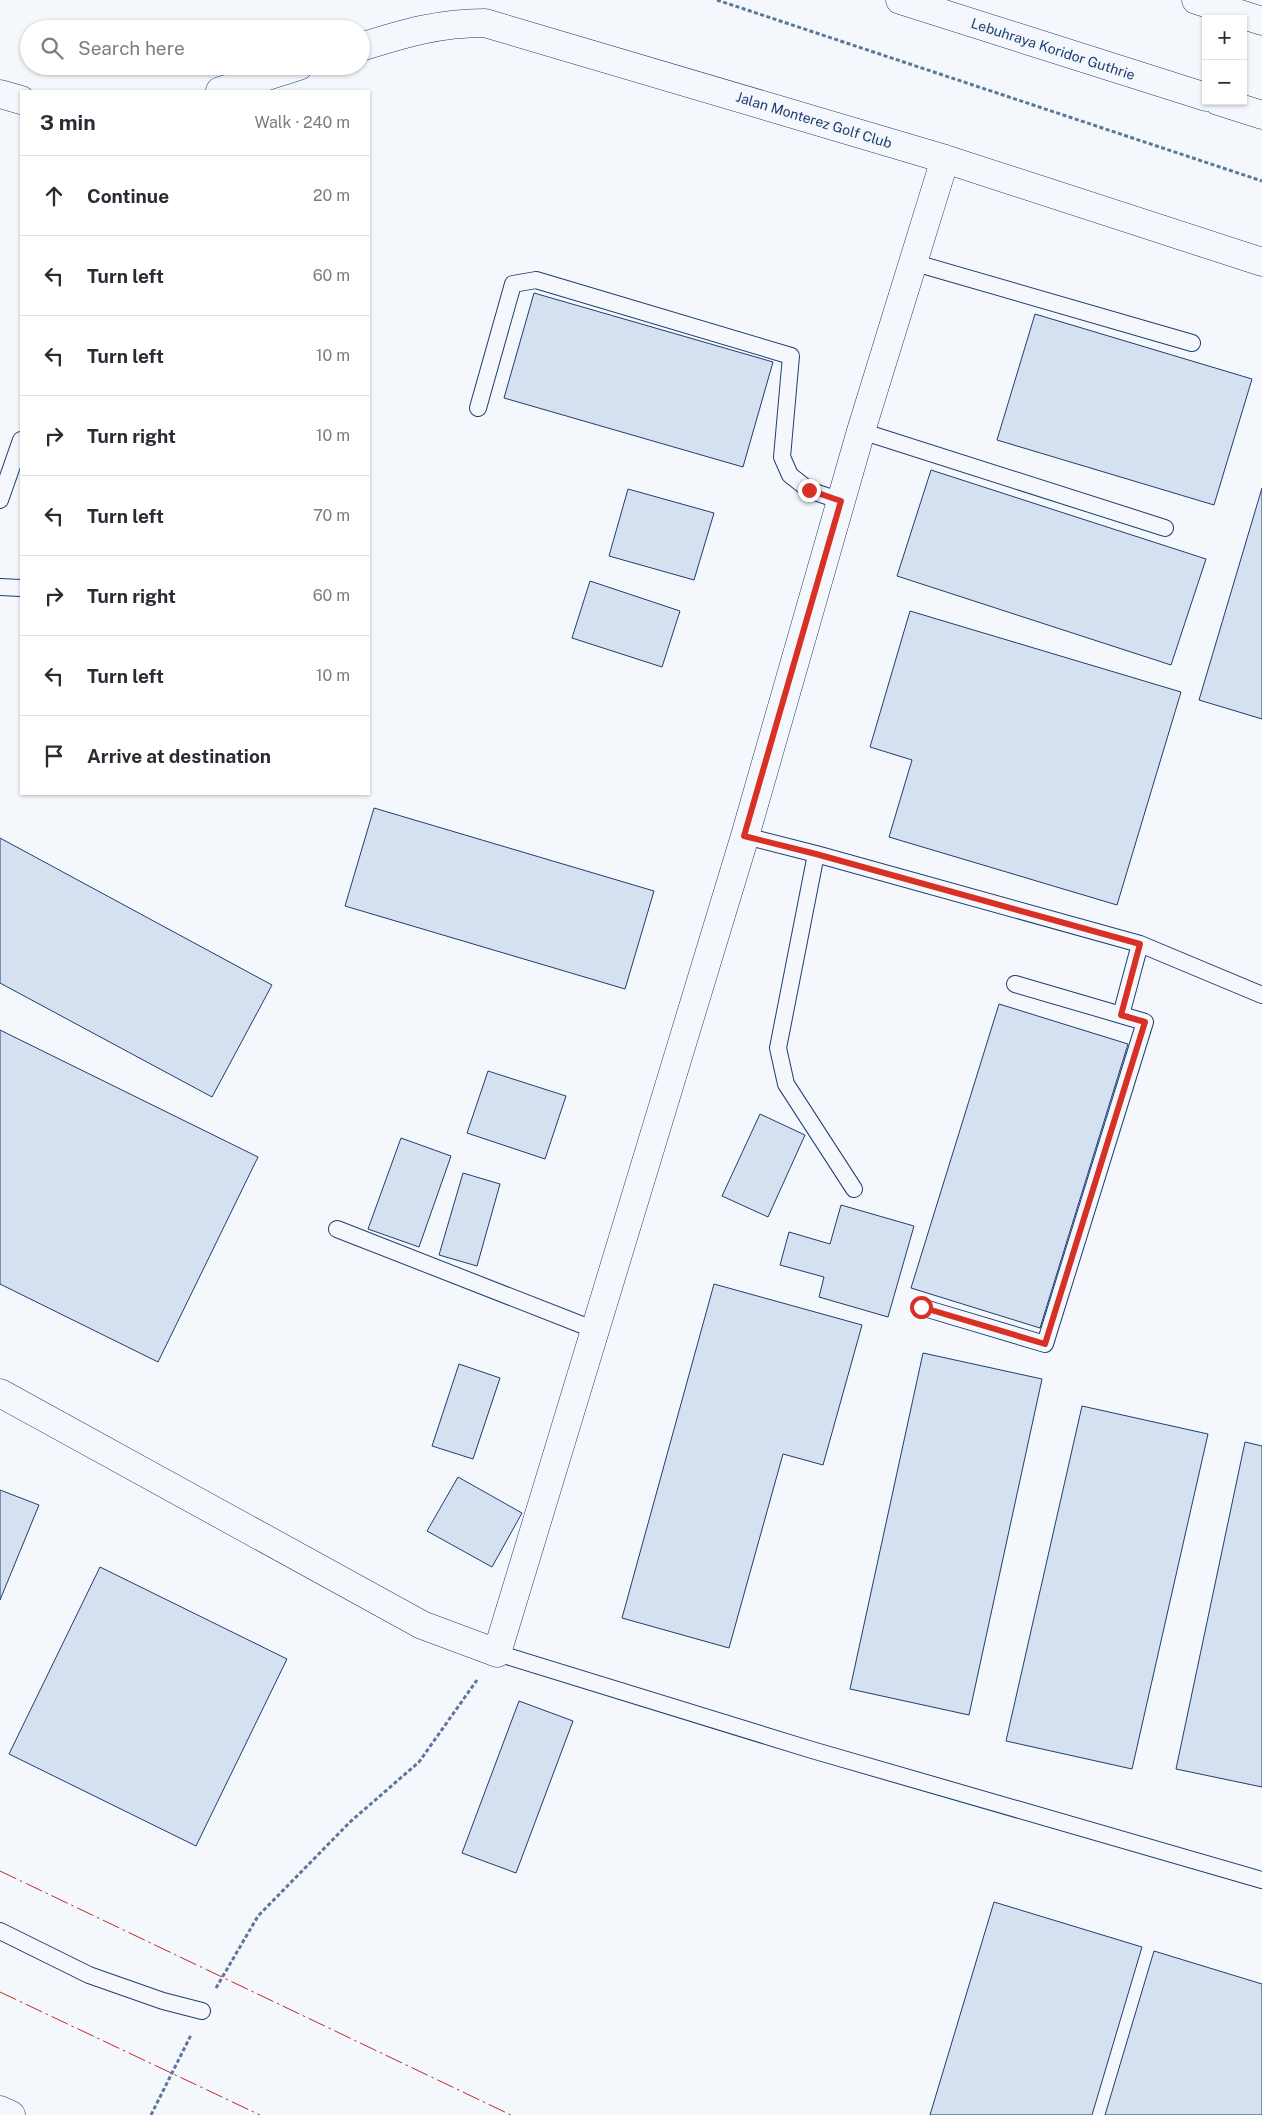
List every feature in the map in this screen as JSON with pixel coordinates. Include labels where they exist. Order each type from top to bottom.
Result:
[{"type":"main road","name":"Lebuhraya Koridor Guthrie","points":[[900,0],[1202,96]]},
{"type":"main road","points":[[1196,0],[1262,21]]},
{"type":"main road","name":"Jalan Monterez Golf Club","points":[[370,44],[414,30],[455,23],[485,23],[945,160],[1262,262]]},
{"type":"main road","points":[[223,90],[271,75]]},
{"type":"main road","points":[[0,94],[20,100]]},
{"type":"main road","points":[[1231,105],[1262,115]]},
{"type":"main road","points":[[0,1393],[422,1625],[497,1653],[744,836],[861,431],[945,160]]},
{"type":"main road","points":[[0,2110],[12,2115]]},
{"type":"lane","points":[[912,262],[1192,343]]},
{"type":"lane","points":[[478,408],[513,284],[536,280],[791,356],[782,457],[790,476],[809,490],[841,501]]},
{"type":"lane","points":[[861,431],[1164,528]]},
{"type":"lane","points":[[0,500],[20,443]]},
{"type":"lane","points":[[0,588],[20,588]]},
{"type":"lane","points":[[744,836],[816,854],[1140,944],[1262,995]]},
{"type":"lane","points":[[816,854],[778,1048],[786,1084],[854,1189]]},
{"type":"lane","points":[[1121,1015],[1140,944]]},
{"type":"lane","points":[[921,1307],[1045,1344],[1145,1022],[1016,984]]},
{"type":"lane","points":[[337,1228],[595,1330]]},
{"type":"lane","points":[[497,1653],[822,1752],[1262,1880]]},
{"type":"lane","points":[[0,1930],[89,1975],[163,2001],[202,2011]]},
{"type":"path","points":[[717,0],[1262,181]]},
{"type":"path","points":[[151,2115],[202,2011],[258,1916],[350,1822],[419,1762],[497,1653]]},
{"type":"building","points":[[534,293],[773,362],[743,467],[504,398]]},
{"type":"building","points":[[1035,314],[1252,379],[1214,505],[997,440]]},
{"type":"building","points":[[931,470],[1206,559],[1171,665],[897,576]]},
{"type":"building","points":[[1262,488],[1262,719],[1199,700]]},
{"type":"building","points":[[628,489],[714,513],[694,580],[609,556]]},
{"type":"building","points":[[590,581],[680,611],[662,667],[572,638]]},
{"type":"building","points":[[910,611],[1181,692],[1117,905],[889,837],[912,760],[870,747]]},
{"type":"building","points":[[374,808],[654,891],[625,989],[345,906]]},
{"type":"building","points":[[0,838],[272,985],[212,1097],[0,983]]},
{"type":"building","points":[[999,1004],[1128,1044],[1040,1328],[911,1288]]},
{"type":"building","points":[[0,1030],[258,1157],[158,1362],[0,1284]]},
{"type":"building","points":[[488,1071],[566,1096],[545,1159],[467,1133]]},
{"type":"building","points":[[760,1114],[805,1135],[768,1217],[722,1196]]},
{"type":"building","points":[[401,1138],[451,1156],[419,1247],[368,1229]]},
{"type":"building","points":[[463,1173],[500,1184],[477,1266],[439,1255]]},
{"type":"building","points":[[841,1205],[914,1226],[888,1317],[819,1297],[824,1277],[780,1265],[789,1232],[830,1244]]},
{"type":"building","points":[[714,1284],[862,1325],[823,1465],[783,1454],[729,1648],[622,1618]]},
{"type":"building","points":[[923,1353],[1042,1379],[969,1715],[850,1689]]},
{"type":"building","points":[[459,1364],[500,1378],[473,1459],[432,1446]]},
{"type":"building","points":[[1082,1406],[1208,1434],[1132,1769],[1006,1741]]},
{"type":"building","points":[[1245,1442],[1262,1446],[1262,1787],[1176,1769]]},
{"type":"building","points":[[458,1477],[522,1513],[492,1567],[427,1531]]},
{"type":"building","points":[[0,1490],[39,1505],[0,1600]]},
{"type":"building","points":[[100,1567],[287,1659],[196,1846],[9,1754]]},
{"type":"building","points":[[519,1701],[573,1721],[516,1873],[462,1853]]},
{"type":"building","points":[[994,1902],[1142,1947],[1092,2115],[930,2115]]},
{"type":"building","points":[[1154,1951],[1262,1984],[1262,2115],[1105,2115]]},
{"type":"power","points":[[0,1871],[511,2115]]},
{"type":"power","points":[[0,1992],[260,2115]]},
{"type":"route","points":[[809,490],[841,501],[744,836],[816,854],[1140,944],[1121,1015],[1145,1022],[1045,1344],[921,1307]]}]
